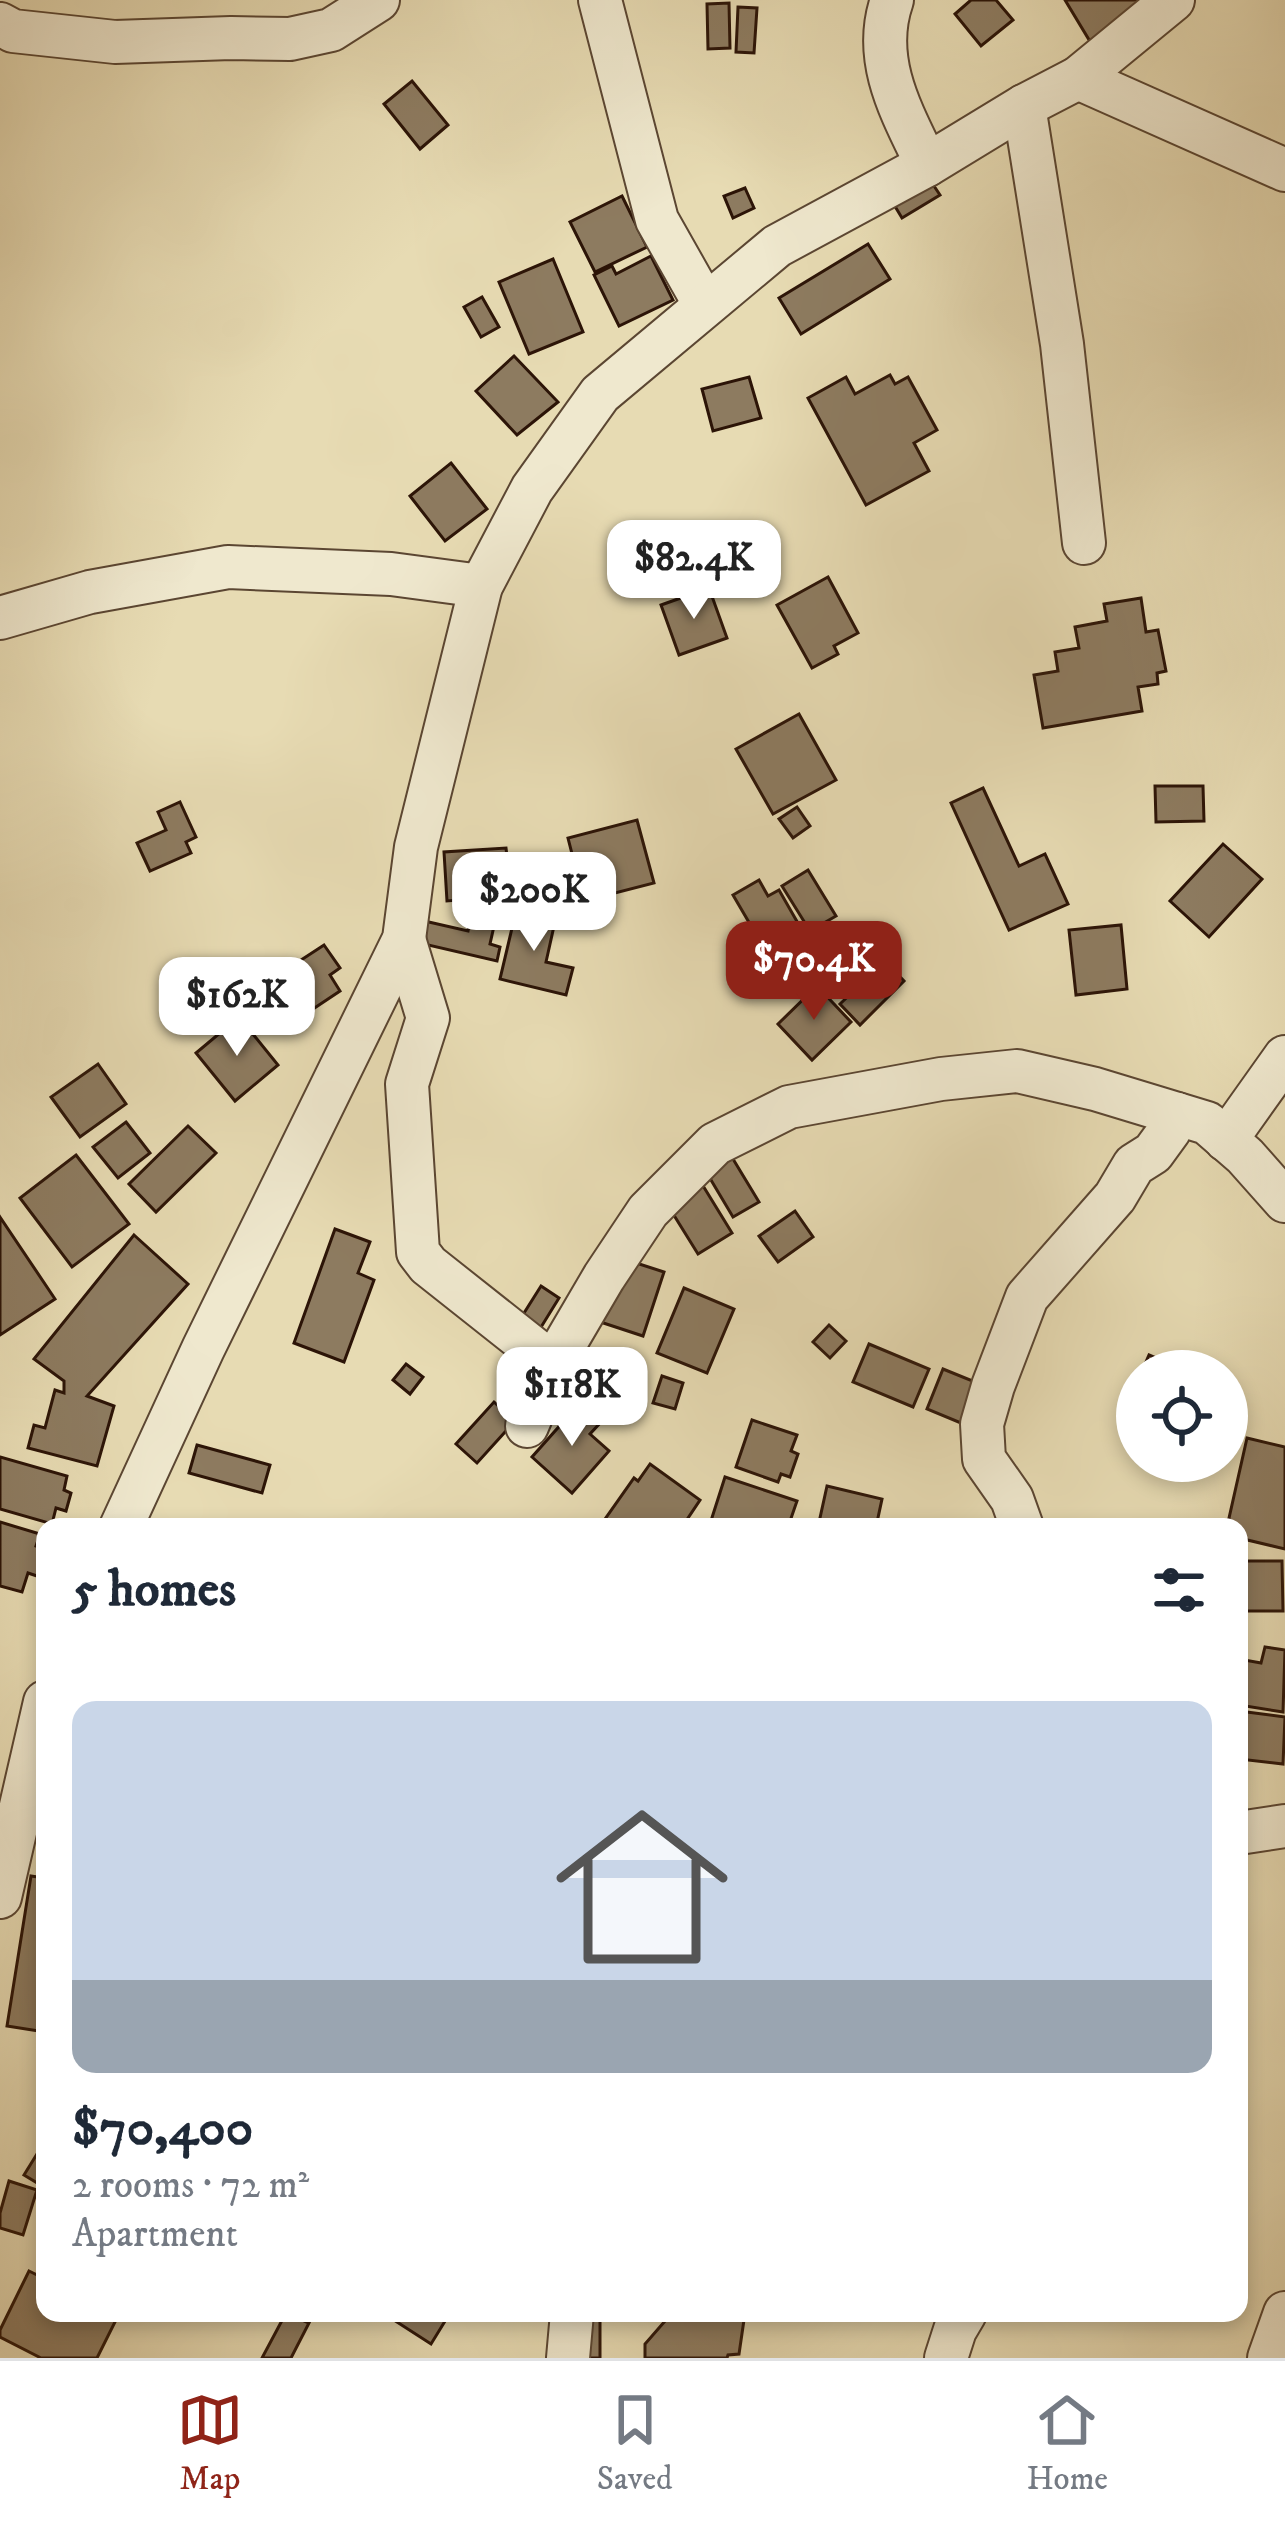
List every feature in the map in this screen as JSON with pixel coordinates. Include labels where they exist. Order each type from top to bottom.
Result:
[{"type":"street","points":[[0,24],[13,31],[115,42],[290,39],[331,30],[377,0]]},
{"type":"street","points":[[599,0],[657,220],[705,305]]},
{"type":"street","points":[[892,0],[886,55],[892,93],[927,165]]},
{"type":"street","points":[[125,1518],[404,938],[416,847],[481,586],[532,489],[600,394],[777,246],[1078,78],[1173,0]]},
{"type":"street","points":[[1078,78],[1285,170]]},
{"type":"street","points":[[1024,106],[1062,344],[1084,543]]},
{"type":"street","points":[[0,618],[90,592],[228,567],[392,574],[481,586]]},
{"type":"street","points":[[404,938],[428,1018],[407,1084],[418,1252],[428,1265],[553,1364]]},
{"type":"street","points":[[1226,1140],[1285,1057]]},
{"type":"street","points":[[526,1426],[553,1364],[648,1211],[715,1144],[789,1107],[941,1079],[1017,1071],[1207,1123],[1246,1156],[1285,1201]]},
{"type":"street","points":[[1019,1518],[1012,1499],[984,1459],[982,1424],[1027,1297],[1115,1197],[1134,1165],[1154,1153],[1177,1114]]},
{"type":"street","points":[[0,1897],[36,1741]]},
{"type":"street","points":[[1248,1832],[1285,1826]]},
{"type":"street","points":[[1269,2358],[1285,2313]]},
{"type":"street","points":[[568,2358],[571,2322]]},
{"type":"street","points":[[946,2358],[960,2322]]},
{"type":"building","points":[[971,0],[996,0],[1013,20],[981,46],[955,14]]},
{"type":"building","points":[[1065,0],[1154,0],[1091,43]]},
{"type":"building","points":[[729,3],[730,48],[708,49],[707,4]]},
{"type":"building","points":[[738,7],[757,8],[754,53],[736,52]]},
{"type":"building","points":[[412,81],[448,125],[420,149],[384,104]]},
{"type":"building","points":[[930,180],[940,195],[902,218],[893,203]]},
{"type":"building","points":[[745,188],[754,208],[733,218],[724,196]]},
{"type":"building","points":[[622,196],[647,247],[595,272],[570,222]]},
{"type":"building","points":[[868,244],[890,279],[801,334],[779,298]]},
{"type":"building","points":[[651,256],[673,300],[619,326],[594,275],[612,266],[616,274]]},
{"type":"building","points":[[553,259],[583,332],[529,354],[499,282]]},
{"type":"building","points":[[482,297],[499,327],[481,337],[464,307]]},
{"type":"building","points":[[514,356],[558,402],[517,435],[476,391]]},
{"type":"building","points":[[890,375],[895,384],[908,377],[937,430],[914,443],[929,471],[866,505],[808,398],[846,377],[855,394]]},
{"type":"building","points":[[749,377],[761,418],[713,431],[702,389]]},
{"type":"building","points":[[451,463],[487,509],[445,541],[410,496]]},
{"type":"building","points":[[828,577],[858,633],[834,646],[838,654],[812,668],[777,605]]},
{"type":"building","points":[[709,588],[727,638],[679,655],[661,605]]},
{"type":"building","points":[[1141,598],[1146,632],[1158,630],[1166,671],[1157,673],[1158,684],[1138,687],[1142,711],[1043,728],[1034,675],[1058,671],[1055,652],[1079,648],[1075,627],[1107,621],[1104,604]]},
{"type":"building","points":[[799,714],[836,780],[773,814],[736,749]]},
{"type":"building","points":[[1155,786],[1203,786],[1204,821],[1156,822]]},
{"type":"building","points":[[983,788],[1019,866],[1045,854],[1068,904],[1009,930],[951,803]]},
{"type":"building","points":[[180,802],[196,837],[186,842],[191,853],[150,871],[137,843],[166,830],[158,812]]},
{"type":"building","points":[[797,807],[810,826],[793,838],[779,819]]},
{"type":"building","points":[[637,820],[654,883],[584,901],[568,838]]},
{"type":"building","points":[[1223,844],[1262,879],[1209,937],[1170,901]]},
{"type":"building","points":[[506,848],[506,910],[472,912],[472,899],[447,901],[444,852]]},
{"type":"building","points":[[536,855],[553,897],[527,907],[510,866]]},
{"type":"building","points":[[808,870],[836,916],[810,931],[782,886]]},
{"type":"building","points":[[759,880],[768,896],[779,890],[807,939],[771,960],[733,895]]},
{"type":"building","points":[[517,907],[556,917],[546,962],[573,968],[566,995],[500,979]]},
{"type":"building","points":[[420,920],[468,931],[470,920],[494,926],[490,944],[500,947],[497,961],[415,942]]},
{"type":"building","points":[[1121,925],[1127,989],[1076,995],[1069,930]]},
{"type":"building","points":[[324,945],[340,968],[330,975],[340,991],[295,1021],[269,981]]},
{"type":"building","points":[[885,961],[904,981],[860,1025],[840,1004]]},
{"type":"building","points":[[817,986],[851,1022],[812,1060],[778,1024]]},
{"type":"building","points":[[239,1017],[278,1065],[235,1101],[196,1053]]},
{"type":"building","points":[[98,1064],[126,1104],[80,1137],[51,1097]]},
{"type":"building","points":[[126,1122],[150,1153],[118,1178],[93,1147]]},
{"type":"building","points":[[188,1126],[216,1153],[156,1212],[129,1184]]},
{"type":"building","points":[[730,1154],[759,1202],[733,1217],[705,1170]]},
{"type":"building","points":[[76,1155],[129,1224],[72,1267],[20,1198]]},
{"type":"building","points":[[697,1176],[732,1233],[698,1254],[662,1196]]},
{"type":"building","points":[[795,1211],[813,1237],[778,1262],[759,1236]]},
{"type":"building","points":[[0,1217],[55,1299],[0,1335]]},
{"type":"building","points":[[335,1229],[370,1242],[358,1273],[374,1280],[344,1362],[294,1343]]},
{"type":"building","points":[[134,1235],[188,1284],[87,1396],[114,1406],[97,1466],[28,1448],[34,1425],[45,1428],[55,1390],[64,1393],[64,1381],[34,1359]]},
{"type":"building","points":[[599,1251],[664,1272],[643,1336],[579,1315]]},
{"type":"building","points":[[541,1286],[559,1298],[538,1332],[519,1321]]},
{"type":"building","points":[[684,1288],[734,1309],[707,1373],[657,1353]]},
{"type":"building","points":[[829,1325],[846,1341],[830,1358],[813,1342]]},
{"type":"building","points":[[869,1344],[929,1369],[913,1407],[853,1382]]},
{"type":"building","points":[[406,1364],[423,1377],[410,1394],[393,1380]]},
{"type":"building","points":[[943,1369],[990,1388],[973,1428],[927,1409]]},
{"type":"building","points":[[662,1376],[683,1383],[675,1409],[653,1403]]},
{"type":"building","points":[[494,1402],[515,1421],[477,1463],[456,1444]]},
{"type":"building","points":[[580,1403],[601,1422],[590,1434],[609,1451],[572,1493],[532,1457]]},
{"type":"building","points":[[752,1420],[797,1435],[791,1451],[798,1454],[790,1477],[781,1474],[778,1482],[736,1467]]},
{"type":"building","points":[[1248,1438],[1285,1447],[1285,1549],[1248,1540],[1248,1518],[1229,1518],[1237,1482],[1248,1482]]},
{"type":"building","points":[[197,1445],[270,1465],[262,1493],[189,1473]]},
{"type":"building","points":[[0,1457],[67,1476],[64,1490],[71,1493],[66,1511],[56,1508],[54,1518],[36,1519],[0,1509]]},
{"type":"building","points":[[650,1464],[700,1500],[688,1518],[606,1518],[634,1478],[638,1481]]},
{"type":"building","points":[[725,1477],[797,1501],[791,1518],[712,1518]]},
{"type":"building","points":[[827,1486],[882,1499],[878,1518],[820,1518]]},
{"type":"building","points":[[0,1522],[36,1533],[36,1576],[28,1573],[22,1592],[0,1586]]},
{"type":"building","points":[[1248,1561],[1282,1561],[1283,1611],[1248,1611]]},
{"type":"building","points":[[1265,1647],[1285,1650],[1283,1712],[1248,1706],[1248,1661],[1261,1663]]},
{"type":"building","points":[[1248,1712],[1285,1717],[1283,1764],[1248,1760]]},
{"type":"building","points":[[31,1876],[36,1877],[36,2031],[7,2026]]},
{"type":"building","points":[[36,2156],[36,2182],[24,2175]]},
{"type":"building","points":[[9,2181],[36,2190],[23,2235],[0,2228]]},
{"type":"building","points":[[29,2271],[36,2274],[36,2322],[115,2322],[97,2358],[41,2358],[0,2337]]},
{"type":"building","points":[[281,2322],[309,2323],[291,2358],[262,2358]]},
{"type":"building","points":[[397,2322],[444,2322],[431,2344]]},
{"type":"building","points":[[577,2322],[600,2322],[600,2358],[577,2358]]},
{"type":"building","points":[[664,2322],[744,2322],[739,2354],[727,2358],[645,2358],[645,2344]]}]
